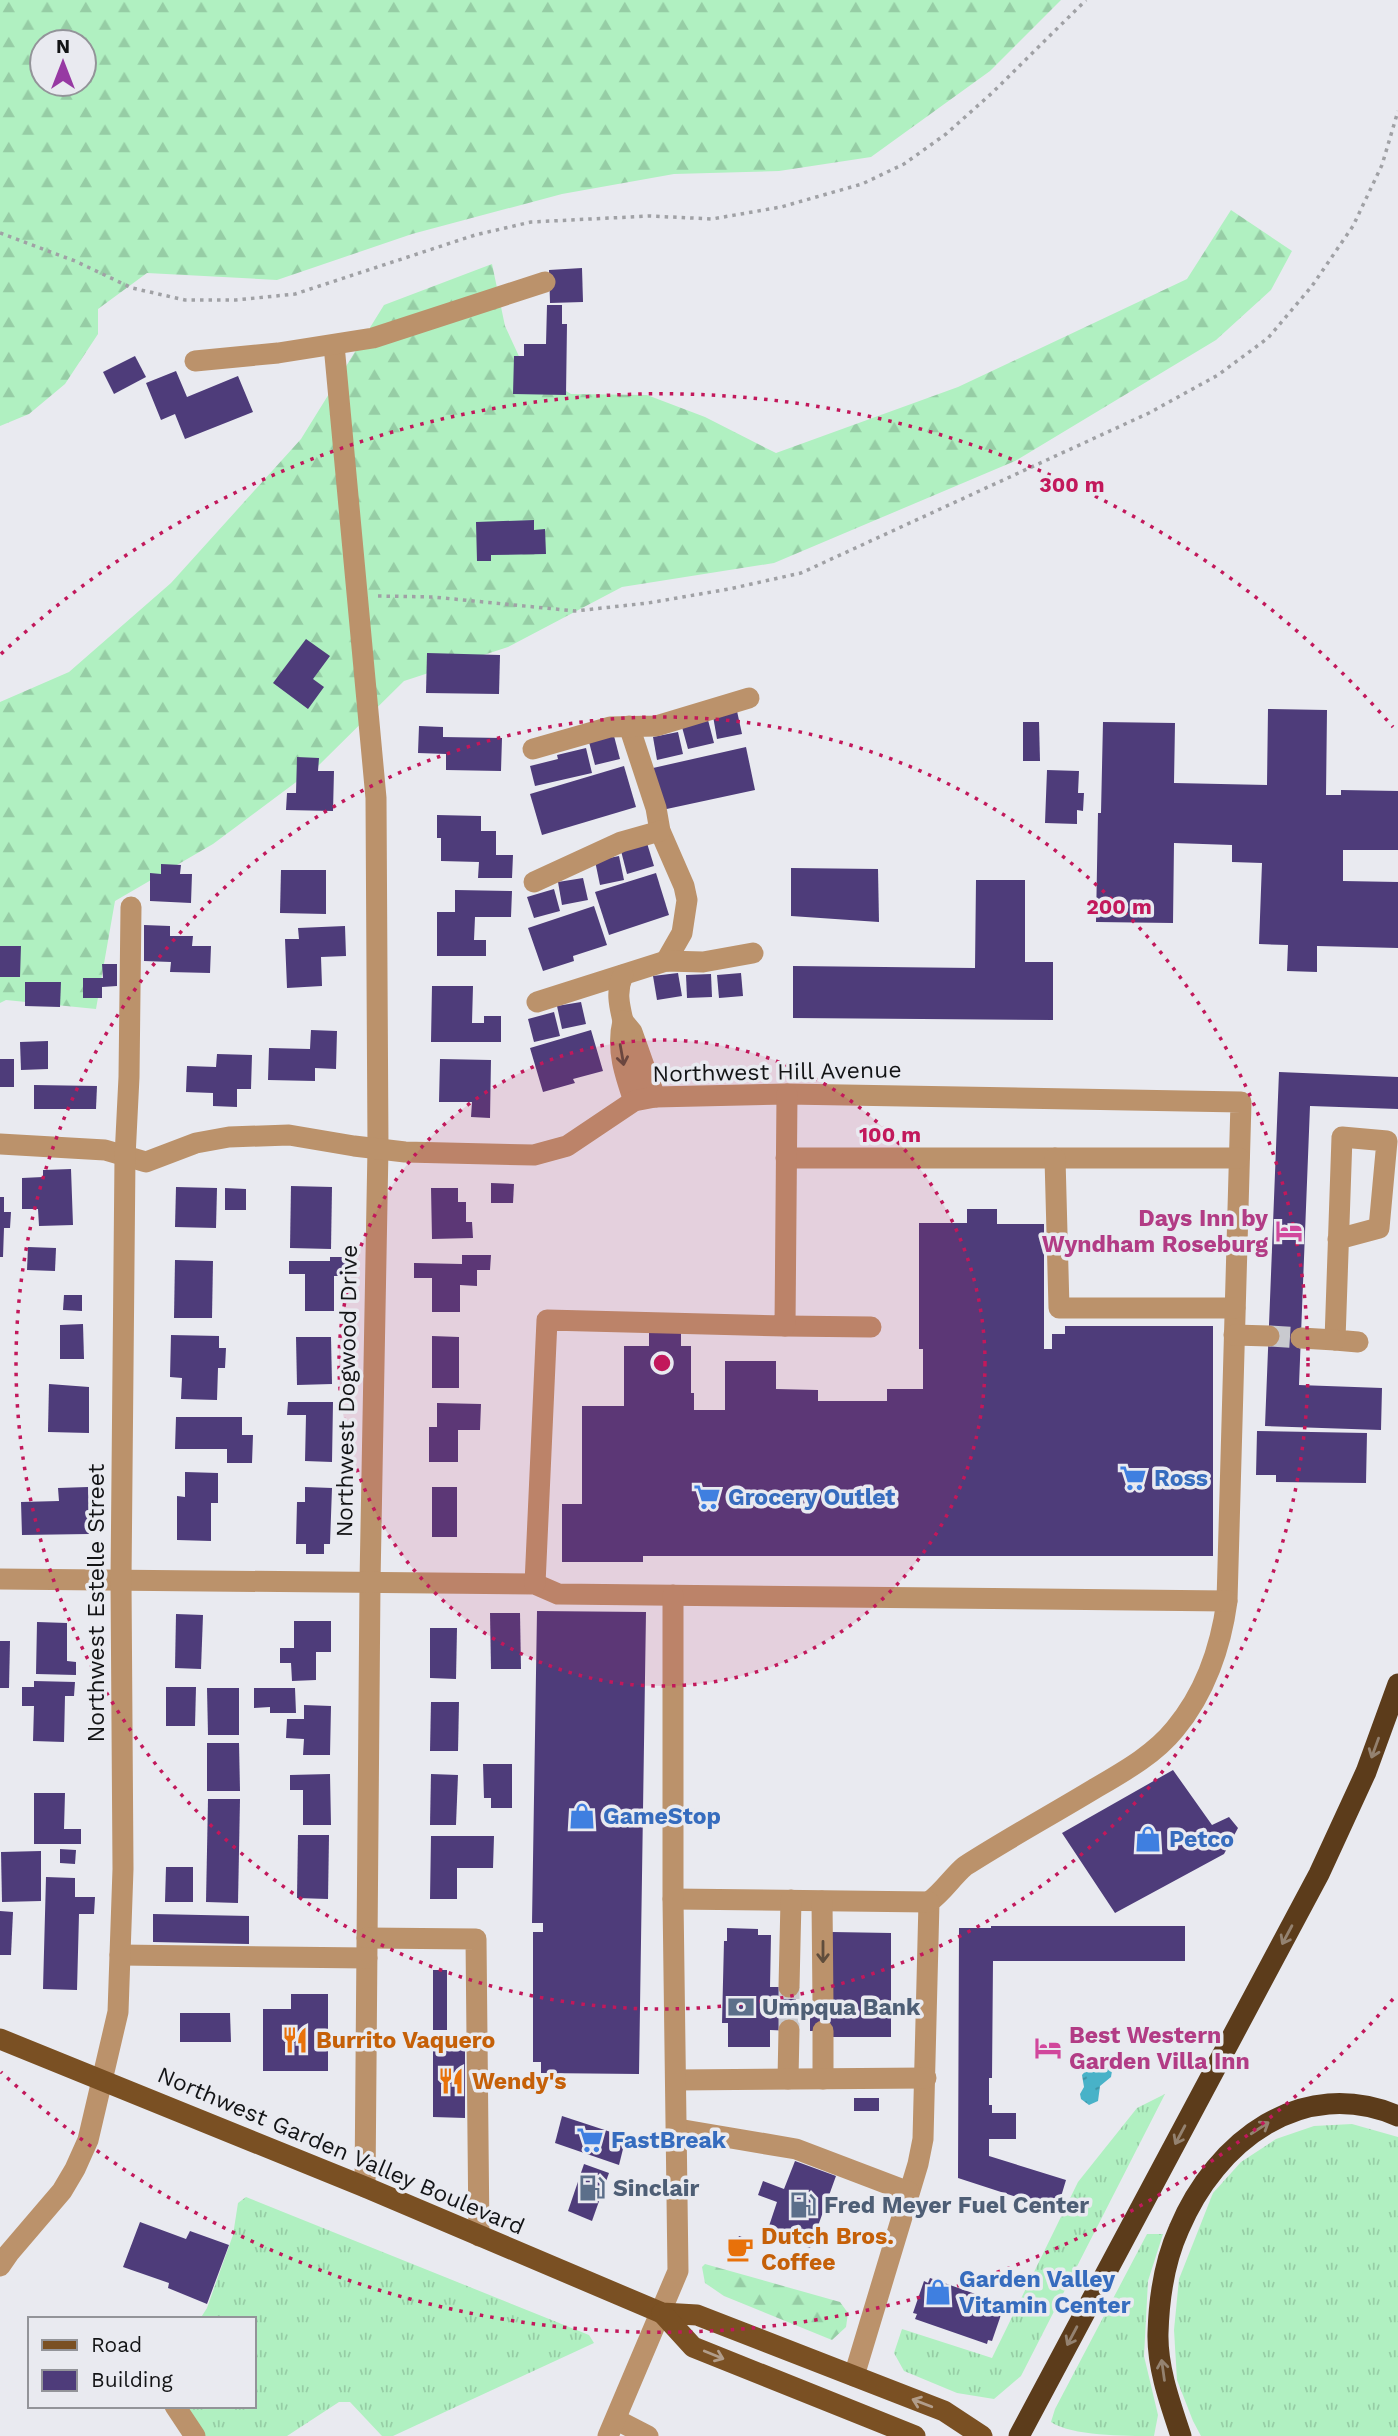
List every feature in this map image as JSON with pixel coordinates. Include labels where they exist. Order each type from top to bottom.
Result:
[{"type":"highway","points":[[1019,2436],[1319,1874],[1366,1772],[1398,1684]]},
{"type":"highway","points":[[1181,2436],[1166,2391],[1158,2334],[1163,2281],[1178,2229],[1206,2180],[1238,2143],[1282,2114],[1312,2106],[1344,2102],[1378,2108],[1398,2116]]},
{"type":"main road","name":"Northwest Garden Valley Boulevard","points":[[0,2039],[365,2187],[662,2313],[697,2315],[944,2411],[982,2436]]},
{"type":"main road","name":"Northwest Garden Valley Boulevard","points":[[662,2313],[693,2347],[915,2436]]},
{"type":"street","points":[[195,361],[278,354],[373,338],[545,282]]},
{"type":"street","name":"Northwest Dogwood Drive","points":[[334,345],[376,798],[377,1148],[365,2187]]},
{"type":"street","points":[[533,749],[610,727],[656,726],[749,698]]},
{"type":"street","points":[[629,726],[656,808],[660,831],[684,886],[687,900],[681,933],[666,961]]},
{"type":"street","points":[[534,882],[621,842],[660,831]]},
{"type":"street","name":"Northwest Estelle Street","points":[[0,2266],[62,2191],[75,2169],[88,2140],[118,2012],[122,1870],[121,1580],[125,1157],[131,907]]},
{"type":"street","points":[[537,1002],[666,961],[702,962],[753,953]]},
{"type":"street","points":[[623,975],[618,998],[623,1021],[619,1037],[620,1053],[634,1101]]},
{"type":"street","points":[[623,1021],[632,1032],[655,1097]]},
{"type":"street","points":[[785,1326],[787,1094]]},
{"type":"street","name":"Northwest Hill Avenue","points":[[0,1144],[105,1150],[146,1162],[196,1143],[257,1135],[289,1135],[405,1152],[534,1155],[567,1146],[634,1101],[655,1097],[787,1094],[1241,1102],[1239,1158]]},
{"type":"street","points":[[1335,1340],[1338,1239],[1342,1137],[1387,1141],[1379,1228],[1338,1239]]},
{"type":"street","points":[[673,1899],[929,1902],[940,1894],[948,1881],[965,1866],[1141,1761],[1175,1730],[1200,1690],[1214,1660],[1220,1643],[1227,1601],[1239,1158],[786,1158]]},
{"type":"street","points":[[1055,1158],[1059,1308],[1235,1308]]},
{"type":"street","points":[[535,1584],[547,1320],[871,1327]]},
{"type":"street","points":[[1234,1335],[1269,1336]]},
{"type":"street","points":[[1301,1338],[1358,1342]]},
{"type":"street","points":[[0,1579],[535,1584],[558,1594],[1227,1601]]},
{"type":"street","points":[[648,2436],[612,2428],[678,2271],[673,1899],[673,1595]]},
{"type":"street","points":[[789,1987],[791,1900]]},
{"type":"street","points":[[822,1901],[823,2004]]},
{"type":"street","points":[[854,2376],[923,2139],[929,1902]]},
{"type":"street","points":[[120,1955],[367,1948],[476,1939],[479,2236]]},
{"type":"street","points":[[788,2079],[789,2030]]},
{"type":"street","points":[[823,2031],[823,2079]]},
{"type":"street","points":[[677,2080],[926,2078]]},
{"type":"street","points":[[678,2129],[796,2149],[909,2192]]},
{"type":"street","points":[[176,2408],[195,2436]]},
{"type":"path","points":[[0,233],[75,261],[132,288],[185,300],[236,300],[295,294],[475,235],[531,222],[650,216],[712,219],[782,207],[862,184],[904,164],[974,110],[1086,0]]},
{"type":"path","points":[[357,596],[433,597],[575,611],[729,590],[801,573],[1047,461],[1218,375],[1268,338],[1312,286],[1353,226],[1382,166],[1398,111]]},
{"type":"green space","points":[[0,0],[1061,0],[990,71],[871,157],[779,171],[674,174],[562,194],[412,234],[277,280],[147,273],[98,309],[98,334],[65,384],[29,414],[0,426]]},
{"type":"green space","points":[[1231,210],[1292,251],[1271,290],[1216,340],[1015,461],[774,563],[622,587],[508,647],[404,681],[319,765],[213,844],[115,901],[96,1009],[6,1000],[0,1003],[0,702],[69,672],[171,583],[301,439],[384,305],[492,264],[505,326],[523,365],[571,394],[647,395],[705,417],[776,453],[958,387],[1187,279]]},
{"type":"green space","points":[[1165,2094],[1021,2376],[994,2399],[957,2393],[904,2371],[894,2353],[902,2329],[992,2358],[1078,2182],[1137,2108]]},
{"type":"green space","points":[[1352,2124],[1398,2137],[1398,2436],[1201,2436],[1177,2380],[1174,2330],[1179,2279],[1213,2193],[1241,2162],[1276,2139],[1314,2126]]},
{"type":"green space","points":[[246,2197],[589,2335],[594,2343],[393,2436],[382,2436],[350,2402],[339,2402],[287,2436],[205,2436],[182,2408],[256,2408],[256,2317],[201,2317],[233,2235],[238,2203]]},
{"type":"green space","points":[[1147,2234],[1163,2234],[1148,2281],[1144,2356],[1158,2415],[1154,2436],[1099,2434],[1060,2427],[1051,2422],[1055,2409]]},
{"type":"green space","points":[[705,2264],[840,2302],[848,2313],[846,2327],[832,2340],[724,2296],[705,2283],[702,2267]]},
{"type":"water","points":[[1099,2061],[1110,2065],[1111,2077],[1100,2086],[1098,2101],[1089,2105],[1081,2099],[1080,2094],[1084,2087],[1082,2075],[1093,2063]]},
{"type":"building","points":[[582,268],[583,302],[550,303],[549,270]]},
{"type":"building","points":[[547,305],[562,305],[562,324],[567,324],[566,395],[513,394],[514,356],[524,356],[524,344],[546,344]]},
{"type":"building","points":[[135,356],[146,377],[114,394],[103,372]]},
{"type":"building","points":[[176,371],[187,397],[238,376],[253,412],[185,439],[175,414],[161,420],[146,383]]},
{"type":"building","points":[[534,520],[534,530],[545,529],[546,554],[491,555],[491,561],[477,561],[476,522]]},
{"type":"building","points":[[306,639],[330,656],[313,679],[324,687],[308,709],[273,683]]},
{"type":"building","points":[[427,653],[500,655],[499,694],[426,693]]},
{"type":"building","points":[[1268,709],[1327,710],[1326,795],[1341,795],[1341,790],[1398,791],[1398,850],[1343,850],[1343,881],[1398,882],[1398,948],[1317,946],[1317,972],[1287,971],[1288,945],[1259,944],[1262,863],[1232,862],[1232,845],[1174,843],[1173,923],[1096,922],[1103,722],[1175,723],[1174,783],[1267,785]]},
{"type":"building","points":[[737,711],[742,734],[717,739],[713,716]]},
{"type":"building","points":[[708,720],[714,743],[688,749],[682,727]]},
{"type":"building","points":[[1023,722],[1039,722],[1040,761],[1023,761]]},
{"type":"building","points":[[419,726],[443,727],[443,737],[502,738],[501,771],[446,770],[446,754],[418,753]]},
{"type":"building","points":[[678,732],[683,754],[657,760],[653,737]]},
{"type":"building","points":[[614,736],[620,759],[595,765],[589,742]]},
{"type":"building","points":[[746,747],[755,790],[662,810],[653,768]]},
{"type":"building","points":[[586,748],[592,773],[535,786],[530,766],[558,759],[557,755]]},
{"type":"building","points":[[297,757],[319,758],[318,771],[334,771],[333,811],[286,810],[287,793],[296,793]]},
{"type":"building","points":[[624,766],[636,807],[542,835],[530,794]]},
{"type":"building","points":[[1047,770],[1079,771],[1078,793],[1084,793],[1083,811],[1077,810],[1077,824],[1045,823]]},
{"type":"building","points":[[437,815],[481,816],[481,831],[496,831],[496,855],[513,855],[512,878],[478,878],[479,862],[441,861]]},
{"type":"building","points":[[647,843],[654,866],[627,874],[621,851]]},
{"type":"building","points":[[619,856],[624,880],[600,885],[595,861]]},
{"type":"building","points":[[161,864],[181,865],[180,874],[192,874],[191,903],[150,901],[150,873],[161,874]]},
{"type":"building","points":[[791,868],[878,869],[879,922],[791,916]]},
{"type":"building","points":[[281,870],[326,870],[326,914],[280,913]]},
{"type":"building","points":[[656,873],[669,915],[609,935],[595,892]]},
{"type":"building","points":[[583,878],[588,900],[562,905],[558,882]]},
{"type":"building","points":[[976,880],[1025,880],[1025,962],[1053,962],[1053,1020],[793,1018],[793,966],[975,968]]},
{"type":"building","points":[[554,889],[560,911],[534,918],[527,897]]},
{"type":"building","points":[[455,890],[512,891],[511,917],[475,917],[474,940],[486,940],[486,956],[437,956],[437,912],[455,912]]},
{"type":"building","points":[[594,906],[607,945],[573,956],[574,961],[543,971],[528,928]]},
{"type":"building","points":[[144,925],[170,926],[170,936],[193,936],[192,946],[211,946],[210,973],[170,972],[171,962],[144,961]]},
{"type":"building","points":[[345,926],[346,956],[321,957],[322,986],[287,988],[285,939],[299,939],[298,928]]},
{"type":"building","points":[[0,946],[21,946],[20,977],[0,977]]},
{"type":"building","points":[[102,964],[117,964],[117,986],[102,987],[102,998],[83,998],[83,978],[103,978]]},
{"type":"building","points":[[678,973],[682,996],[657,1000],[653,976]]},
{"type":"building","points":[[741,973],[743,996],[719,998],[717,975]]},
{"type":"building","points":[[711,974],[712,997],[687,998],[686,975]]},
{"type":"building","points":[[25,982],[61,982],[60,1007],[25,1006]]},
{"type":"building","points":[[432,986],[473,986],[472,1023],[484,1023],[484,1016],[501,1016],[501,1042],[431,1042]]},
{"type":"building","points":[[581,1002],[586,1024],[562,1029],[557,1006]]},
{"type":"building","points":[[554,1012],[560,1036],[534,1042],[528,1019]]},
{"type":"building","points":[[311,1030],[337,1031],[336,1069],[315,1068],[315,1081],[268,1080],[269,1048],[310,1049]]},
{"type":"building","points":[[591,1030],[603,1071],[573,1079],[575,1083],[543,1092],[530,1048]]},
{"type":"building","points":[[48,1041],[48,1069],[21,1070],[20,1042]]},
{"type":"building","points":[[217,1054],[252,1055],[251,1089],[237,1089],[237,1107],[213,1106],[213,1093],[186,1092],[187,1066],[216,1067]]},
{"type":"building","points":[[0,1059],[14,1059],[14,1087],[0,1087]]},
{"type":"building","points":[[440,1059],[491,1060],[490,1118],[471,1117],[472,1102],[439,1102]]},
{"type":"building","name":"Days Inn by Wyndham Roseburg","points":[[1279,1072],[1398,1077],[1398,1109],[1310,1106],[1299,1385],[1382,1388],[1381,1430],[1265,1426]]},
{"type":"building","points":[[34,1085],[97,1086],[96,1109],[34,1109]]},
{"type":"building","points":[[71,1169],[73,1225],[39,1226],[38,1209],[22,1209],[22,1178],[43,1177],[43,1170]]},
{"type":"building","points":[[491,1183],[514,1184],[513,1203],[491,1203]]},
{"type":"building","points":[[291,1186],[332,1187],[331,1249],[290,1248]]},
{"type":"building","points":[[176,1187],[217,1188],[216,1228],[175,1227]]},
{"type":"building","points":[[225,1188],[246,1189],[246,1210],[225,1210]]},
{"type":"building","points":[[431,1188],[458,1188],[458,1202],[466,1202],[466,1222],[472,1222],[473,1238],[432,1239]]},
{"type":"building","points":[[0,1197],[4,1197],[4,1212],[11,1212],[10,1228],[4,1228],[3,1257],[0,1257]]},
{"type":"building","points":[[967,1209],[997,1209],[997,1224],[1044,1224],[1044,1349],[1052,1349],[1052,1334],[1065,1334],[1065,1326],[1213,1326],[1213,1556],[643,1556],[643,1562],[562,1562],[562,1504],[582,1504],[582,1406],[624,1406],[624,1346],[649,1346],[649,1330],[681,1330],[681,1346],[691,1346],[691,1393],[694,1393],[694,1410],[725,1410],[725,1361],[776,1361],[776,1389],[818,1390],[818,1401],[887,1401],[887,1389],[923,1389],[923,1349],[919,1349],[919,1223],[967,1223]]},
{"type":"building","points":[[28,1247],[56,1248],[55,1271],[27,1270]]},
{"type":"building","points":[[462,1255],[491,1255],[490,1270],[477,1270],[477,1286],[460,1285],[460,1312],[432,1312],[432,1278],[414,1278],[414,1263],[462,1264]]},
{"type":"building","points":[[330,1257],[351,1257],[351,1276],[334,1276],[334,1311],[305,1311],[305,1274],[289,1274],[289,1261],[330,1261]]},
{"type":"building","points":[[175,1260],[213,1261],[212,1318],[174,1318]]},
{"type":"building","points":[[64,1295],[82,1295],[82,1311],[63,1310]]},
{"type":"building","points":[[83,1324],[84,1359],[60,1359],[60,1325]]},
{"type":"building","points":[[171,1335],[219,1336],[219,1348],[226,1348],[225,1368],[218,1368],[217,1400],[181,1399],[182,1378],[170,1377]]},
{"type":"building","points":[[432,1336],[459,1337],[459,1388],[432,1388]]},
{"type":"building","points":[[296,1337],[331,1337],[332,1384],[297,1385]]},
{"type":"building","points":[[49,1384],[89,1387],[89,1433],[48,1432]]},
{"type":"building","points":[[288,1402],[333,1402],[332,1462],[305,1461],[306,1415],[287,1415]]},
{"type":"building","points":[[437,1403],[481,1404],[480,1430],[458,1430],[458,1462],[429,1462],[429,1427],[437,1427]]},
{"type":"building","points":[[176,1417],[242,1417],[242,1435],[253,1435],[252,1463],[227,1463],[227,1449],[175,1449]]},
{"type":"building","points":[[1257,1431],[1367,1433],[1366,1483],[1276,1482],[1276,1475],[1256,1475]]},
{"type":"building","points":[[185,1472],[218,1473],[218,1503],[211,1503],[211,1541],[177,1540],[177,1496],[185,1497]]},
{"type":"building","points":[[88,1487],[89,1534],[22,1535],[21,1502],[59,1501],[58,1488]]},
{"type":"building","points":[[305,1487],[332,1488],[330,1544],[324,1544],[324,1554],[306,1554],[306,1544],[296,1544],[297,1502],[305,1502]]},
{"type":"building","points":[[432,1487],[457,1487],[457,1537],[432,1537]]},
{"type":"building","points":[[537,1611],[646,1612],[639,2074],[541,2073],[541,2062],[533,2062],[533,1932],[543,1932],[543,1923],[532,1923]]},
{"type":"building","points":[[490,1613],[520,1613],[521,1669],[491,1669]]},
{"type":"building","points":[[176,1614],[203,1615],[201,1669],[175,1668]]},
{"type":"building","points":[[294,1621],[331,1621],[331,1652],[316,1652],[316,1680],[292,1681],[291,1663],[280,1663],[280,1648],[294,1648]]},
{"type":"building","points":[[37,1622],[67,1623],[67,1661],[76,1662],[76,1675],[36,1674]]},
{"type":"building","points":[[430,1628],[457,1628],[456,1679],[430,1678]]},
{"type":"building","points":[[0,1641],[10,1641],[9,1688],[0,1688]]},
{"type":"building","points":[[34,1681],[75,1682],[74,1696],[65,1696],[64,1742],[33,1741],[34,1706],[22,1706],[22,1687],[34,1687]]},
{"type":"building","points":[[166,1687],[196,1687],[195,1726],[166,1726]]},
{"type":"building","points":[[207,1688],[239,1688],[239,1735],[208,1735]]},
{"type":"building","points":[[254,1688],[295,1688],[296,1713],[270,1713],[270,1707],[254,1708]]},
{"type":"building","points":[[431,1702],[459,1702],[458,1751],[430,1751]]},
{"type":"building","points":[[304,1705],[331,1706],[330,1755],[303,1755],[304,1739],[286,1738],[287,1719],[304,1719]]},
{"type":"building","points":[[207,1743],[239,1743],[240,1791],[207,1791]]},
{"type":"building","points":[[483,1764],[512,1764],[512,1808],[491,1808],[491,1798],[484,1798]]},
{"type":"building","points":[[1173,1770],[1212,1825],[1229,1817],[1238,1828],[1224,1854],[1115,1913],[1062,1833]]},
{"type":"building","points":[[330,1774],[331,1825],[303,1825],[303,1790],[290,1790],[290,1775]]},
{"type":"building","points":[[431,1774],[458,1775],[456,1825],[430,1825]]},
{"type":"building","points":[[34,1793],[65,1793],[64,1829],[81,1829],[81,1844],[34,1844]]},
{"type":"building","points":[[208,1799],[240,1799],[238,1903],[206,1902]]},
{"type":"building","points":[[298,1835],[329,1835],[328,1899],[297,1898]]},
{"type":"building","points":[[431,1836],[494,1836],[493,1868],[457,1868],[457,1899],[430,1899]]},
{"type":"building","points":[[60,1849],[76,1850],[75,1864],[60,1863]]},
{"type":"building","points":[[41,1851],[41,1901],[2,1902],[1,1852]]},
{"type":"building","points":[[166,1867],[193,1867],[193,1902],[165,1902]]},
{"type":"building","points":[[46,1877],[75,1878],[75,1897],[95,1897],[94,1914],[79,1914],[77,1990],[43,1989]]},
{"type":"building","points":[[0,1911],[13,1912],[11,1955],[0,1955]]},
{"type":"building","points":[[153,1914],[249,1916],[249,1944],[153,1942]]},
{"type":"building","points":[[1185,1926],[1185,1961],[993,1961],[992,2078],[989,2078],[989,2105],[992,2105],[992,2113],[1016,2113],[1016,2139],[989,2139],[989,2156],[1066,2180],[1057,2210],[958,2178],[959,1928]]},
{"type":"building","points":[[727,1928],[758,1929],[758,1935],[771,1935],[770,1987],[796,1987],[795,2031],[770,2030],[770,2047],[728,2047],[728,2023],[722,2023],[724,1941],[727,1941]]},
{"type":"building","points":[[832,1932],[891,1933],[891,2037],[831,2037],[831,2031],[810,2031],[810,2004],[832,2004]]},
{"type":"building","points":[[433,1970],[447,1970],[447,2030],[433,2030]]},
{"type":"building","name":"Burrito Vaquero","points":[[291,1994],[328,1994],[328,2071],[263,2071],[263,2009],[291,2009]]},
{"type":"building","points":[[180,2013],[230,2013],[231,2042],[180,2042]]},
{"type":"building","points":[[465,2043],[465,2118],[433,2117],[433,2044]]},
{"type":"building","points":[[854,2098],[879,2098],[879,2111],[854,2111]]},
{"type":"building","name":"FastBreak","points":[[562,2116],[626,2137],[619,2165],[555,2143]]},
{"type":"building","points":[[795,2161],[836,2176],[810,2248],[767,2232],[777,2202],[758,2195],[763,2181],[784,2189]]},
{"type":"building","points":[[584,2164],[609,2173],[592,2221],[568,2211]]},
{"type":"building","points":[[140,2222],[186,2239],[190,2231],[229,2245],[207,2304],[168,2288],[169,2283],[123,2267]]},
{"type":"building","name":"Dutch Bros. Coffee","points":[[739,2236],[750,2240],[741,2263],[730,2258]]},
{"type":"building","points":[[930,2278],[1001,2303],[999,2308],[1003,2309],[992,2341],[988,2340],[987,2344],[915,2319],[917,2314],[913,2313],[924,2281],[928,2283]]},
{"type":"tunnel","points":[[1269,1336],[1301,1338]]},
{"type":"tunnel","points":[[789,1987],[789,2030]]},
{"type":"place","name":"Days Inn by Wyndham Roseburg","points":[[1289,1231]]},
{"type":"place","name":"Ross","points":[[1133,1478]]},
{"type":"place","name":"Grocery Outlet","points":[[707,1497]]},
{"type":"place","name":"GameStop","points":[[582,1816]]},
{"type":"place","name":"Petco","points":[[1148,1839]]},
{"type":"place","name":"Umpqua Bank","points":[[741,2007]]},
{"type":"place","name":"Burrito Vaquero","points":[[295,2040]]},
{"type":"place","name":"Best Western Garden Villa Inn","points":[[1048,2048]]},
{"type":"place","name":"Wendy's","points":[[451,2081]]},
{"type":"place","name":"FastBreak","points":[[590,2140]]},
{"type":"place","name":"Sinclair","points":[[592,2188]]},
{"type":"place","name":"Fred Meyer Fuel Center","points":[[803,2205]]},
{"type":"place","name":"Dutch Bros. Coffee","points":[[740,2249]]},
{"type":"place","name":"Garden Valley Vitamin Center","points":[[938,2292]]}]
